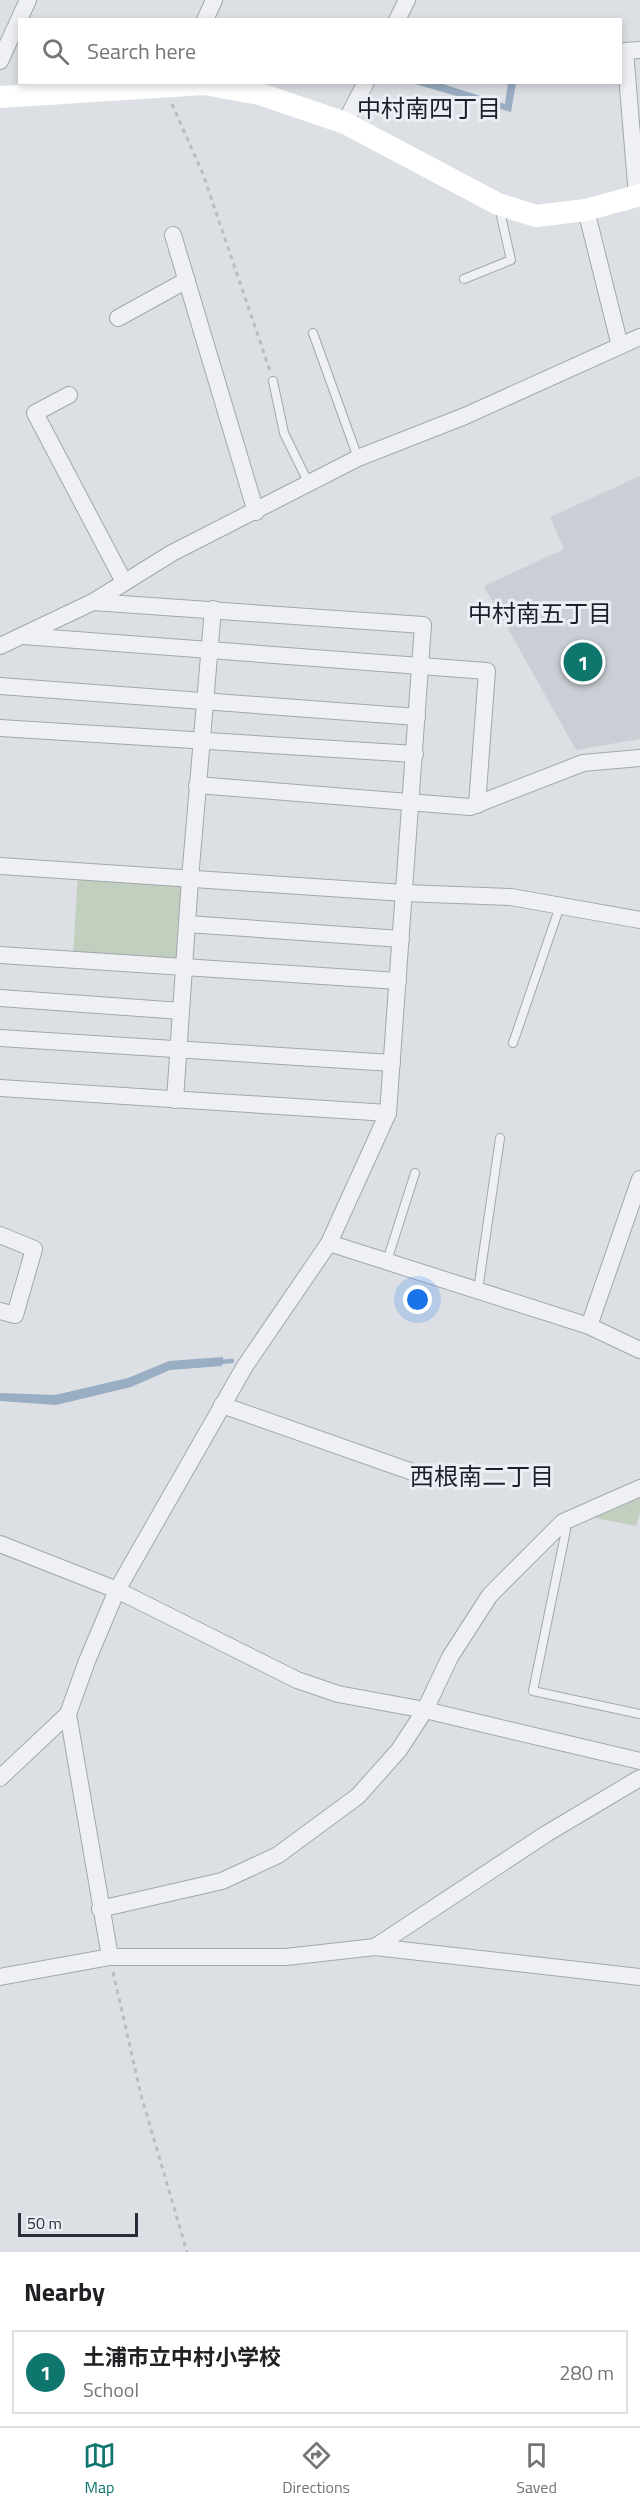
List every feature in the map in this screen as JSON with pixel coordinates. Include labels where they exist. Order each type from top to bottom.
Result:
[{"type":"street","points":[[20,18],[28,0]]},
{"type":"street","points":[[206,18],[214,0]]},
{"type":"street","points":[[398,18],[407,0]]},
{"type":"street","points":[[0,62],[18,22]]},
{"type":"street","points":[[0,97],[204,84],[260,94],[345,123],[498,204],[536,216],[586,210],[639,195],[625,51],[640,50]]},
{"type":"street","points":[[345,123],[365,84]]},
{"type":"street","points":[[586,210],[620,346]]},
{"type":"street","points":[[173,235],[256,512]]},
{"type":"street","points":[[117,318],[187,280]]},
{"type":"street","points":[[0,646],[93,602],[172,553],[358,458],[465,416],[640,338]]},
{"type":"street","points":[[69,395],[35,413],[124,582]]},
{"type":"street","points":[[0,1778],[68,1714],[87,1661],[117,1590],[244,1366],[328,1243],[388,1113],[392,1063],[423,625],[93,602]]},
{"type":"street","points":[[175,1100],[197,785],[213,609]]},
{"type":"street","points":[[22,636],[209,652],[487,671],[477,805]]},
{"type":"street","points":[[0,687],[417,717]]},
{"type":"street","points":[[0,728],[415,754]]},
{"type":"street","points":[[197,785],[471,807],[583,764],[640,758]]},
{"type":"street","points":[[0,866],[404,893],[511,897],[640,920]]},
{"type":"street","points":[[187,924],[401,939]]},
{"type":"street","points":[[0,955],[398,981]]},
{"type":"street","points":[[0,998],[181,1011]]},
{"type":"street","points":[[0,1038],[392,1063]]},
{"type":"street","points":[[0,1088],[388,1113]]},
{"type":"street","points":[[589,1326],[640,1179]]},
{"type":"street","points":[[0,1235],[34,1249],[15,1314],[0,1311]]},
{"type":"street","points":[[328,1243],[589,1326],[640,1350]]},
{"type":"street","points":[[222,1405],[421,1475]]},
{"type":"street","points":[[100,1909],[222,1881],[278,1855],[358,1796],[399,1750],[425,1710],[450,1657],[490,1595],[563,1522],[640,1488]]},
{"type":"street","points":[[0,1544],[117,1590],[297,1680],[338,1694],[425,1710],[640,1761]]},
{"type":"street","points":[[68,1714],[110,1958]]},
{"type":"street","points":[[375,1947],[546,1834],[640,1778]]},
{"type":"street","points":[[0,1977],[110,1958],[286,1957],[375,1947],[640,1977]]},
{"type":"lane","points":[[464,279],[511,260],[498,204]]},
{"type":"lane","points":[[313,333],[358,458]]},
{"type":"lane","points":[[273,381],[284,433],[309,484]]},
{"type":"lane","points":[[513,1043],[560,906]]},
{"type":"lane","points":[[478,1290],[500,1138]]},
{"type":"lane","points":[[387,1261],[415,1173]]},
{"type":"lane","points":[[563,1522],[566,1530],[533,1691],[640,1714]]},
{"type":"path","points":[[172,85],[273,381]]},
{"type":"path","points":[[110,1958],[141,2095],[187,2252]]},
{"type":"shaded area","points":[[640,476],[640,739],[576,750],[484,586],[564,549],[550,517]]},
{"type":"green space","points":[[78,872],[186,878],[181,963],[73,957]]},
{"type":"green space","points":[[640,1496],[640,1513],[636,1526],[585,1516],[627,1503]]},
{"type":"water","points":[[415,84],[443,84],[505,104],[508,84],[516,84],[511,112]]},
{"type":"water","points":[[223,1357],[222,1366],[170,1370],[131,1387],[56,1405],[0,1401],[0,1393],[55,1395],[128,1378],[169,1361]]},
{"type":"waterway","points":[[219,1362],[232,1361]]},
{"type":"place","name":"土浦市立中村小学校","points":[[583,662]]},
{"type":"district","name":"中村南四丁目","points":[[429,108]]},
{"type":"district","name":"中村南五丁目","points":[[540,613]]},
{"type":"district","name":"西根南二丁目","points":[[482,1476]]}]
